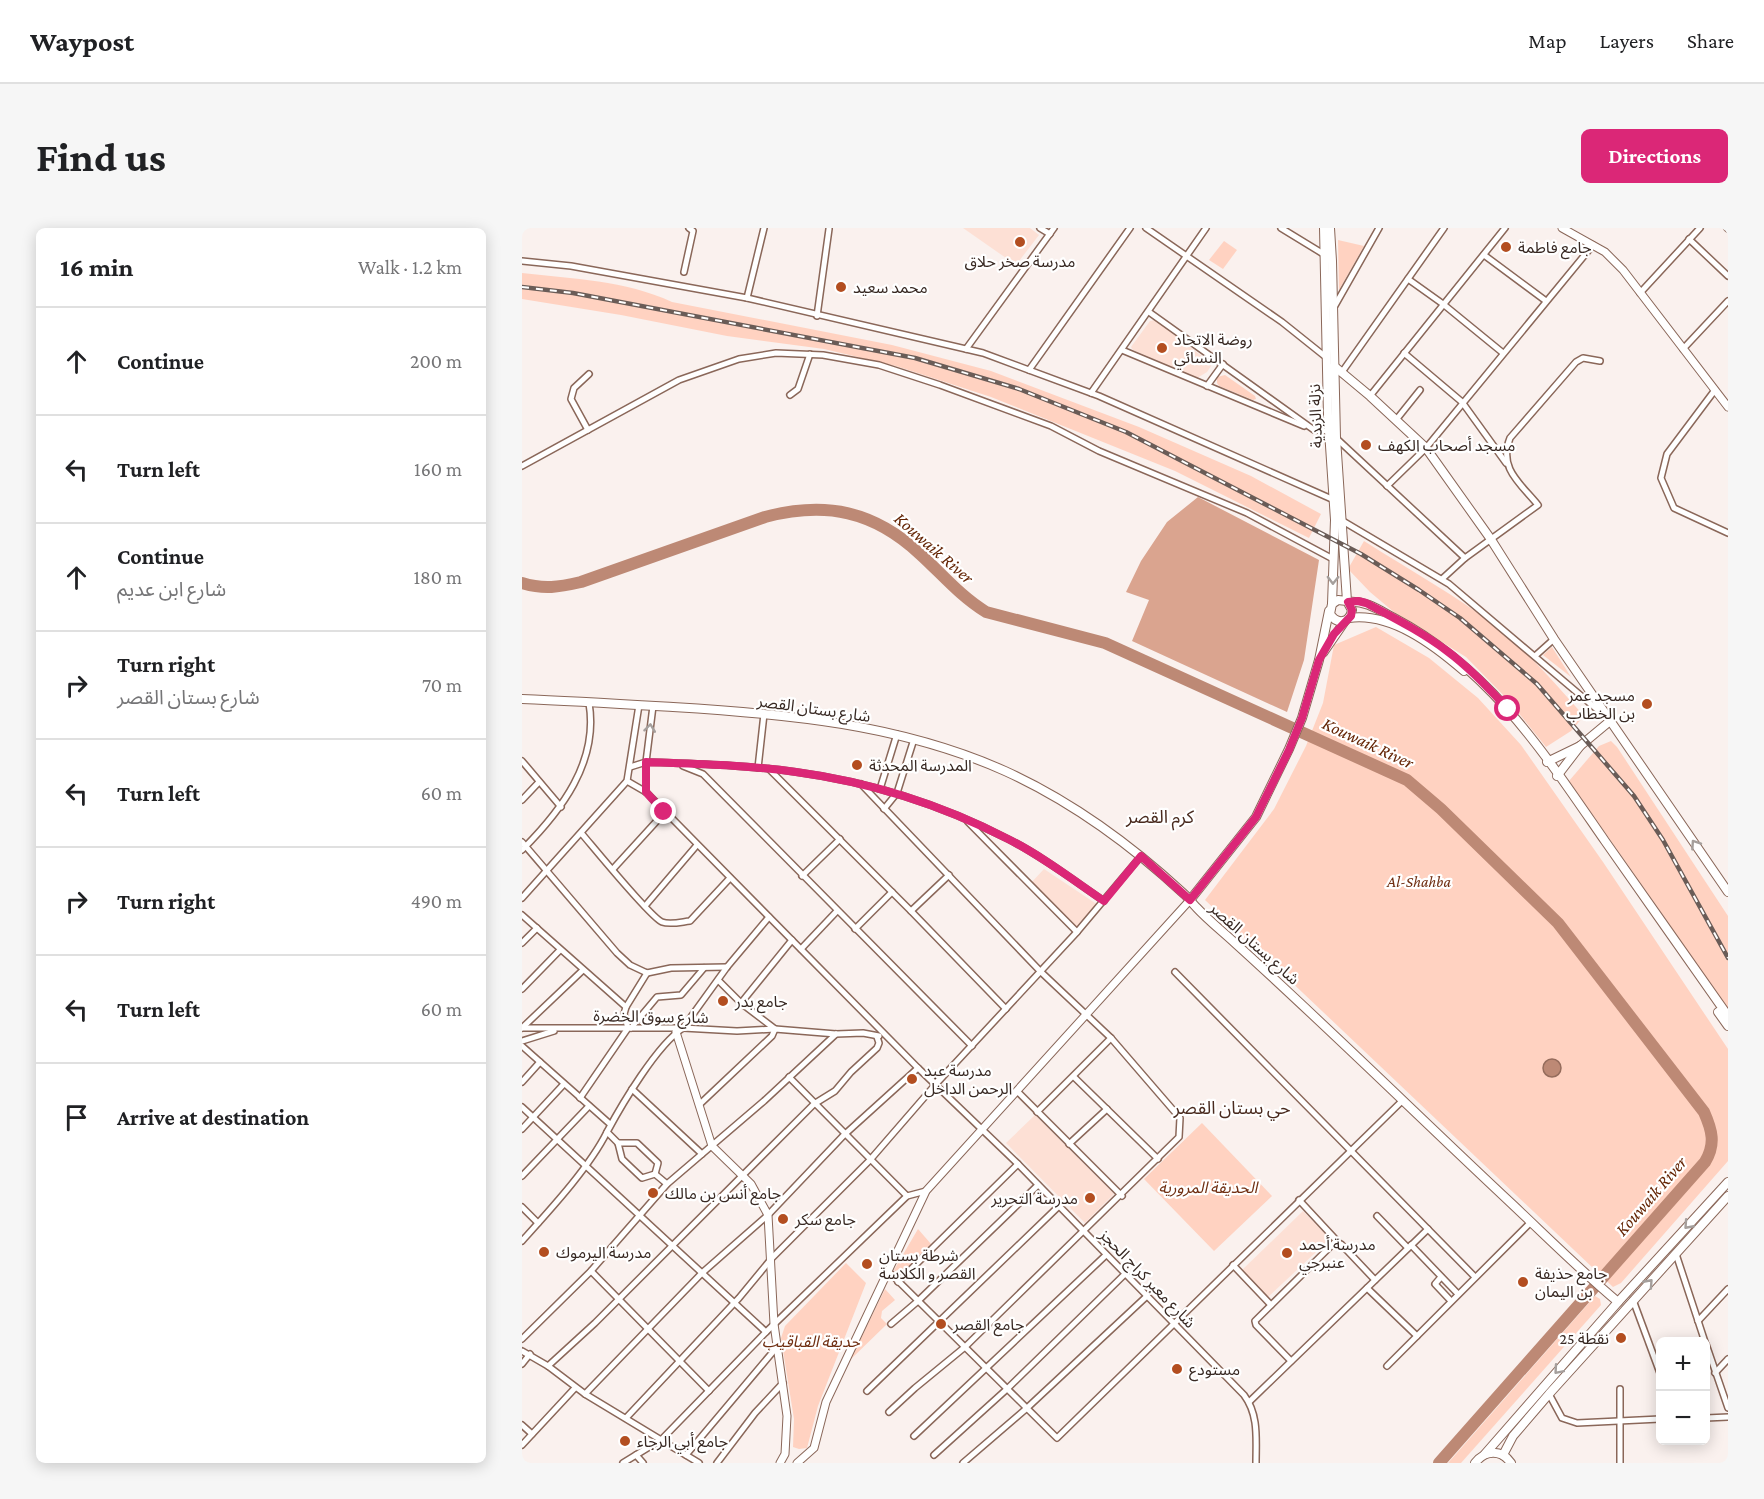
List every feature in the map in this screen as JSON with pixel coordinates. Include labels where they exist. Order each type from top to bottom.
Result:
[{"type":"main road","name":"نزلة الزبدية","points":[[1319,660],[1331,605],[1335,520],[1329,431],[1324,228]]},
{"type":"main road","name":"نزلة الزبدية","points":[[1330,228],[1336,438],[1348,602]]},
{"type":"main road","points":[[1334,366],[1426,448],[1490,538],[1554,639],[1728,892]]},
{"type":"main road","points":[[1548,762],[1505,711],[1475,681],[1444,656],[1413,635],[1385,621],[1366,618],[1338,621],[1332,617],[1331,605],[1338,600],[1366,603],[1415,629],[1447,651],[1508,709],[1548,762],[1728,1026]]},
{"type":"main road","points":[[1190,900],[1256,817],[1302,718],[1319,660],[1329,641],[1347,620],[1352,610],[1348,602]]},
{"type":"main road","name":"شارع بستان القصر","points":[[522,699],[639,705],[826,720],[914,739],[1005,771],[1034,786],[1096,822],[1141,856],[1618,1302]]},
{"type":"main road","points":[[1557,776],[1580,746],[1610,721]]},
{"type":"main road","points":[[1548,762],[1580,746]]},
{"type":"main road","points":[[1557,776],[1728,1016]]},
{"type":"main road","points":[[1474,1463],[1485,1454],[1618,1302],[1728,1182]]},
{"type":"main road","points":[[1503,1455],[1513,1436],[1549,1394],[1728,1196]]},
{"type":"main road","points":[[1485,1454],[1491,1452],[1503,1455],[1511,1463]]},
{"type":"street","points":[[684,272],[693,231],[689,228]]},
{"type":"street","points":[[747,298],[764,228]]},
{"type":"street","points":[[817,316],[830,228]]},
{"type":"street","points":[[1040,228],[1050,234]]},
{"type":"street","points":[[966,349],[1054,228]]},
{"type":"street","points":[[1029,370],[1130,228]]},
{"type":"street","points":[[1146,228],[1282,322],[1327,358]]},
{"type":"street","points":[[1091,393],[1206,228]]},
{"type":"street","points":[[1281,228],[1325,255]]},
{"type":"street","points":[[1332,310],[1379,228]]},
{"type":"street","points":[[1342,372],[1444,228]]},
{"type":"street","points":[[1370,396],[1505,228]]},
{"type":"street","points":[[1562,228],[1611,258],[1728,406]]},
{"type":"street","points":[[1640,293],[1700,228]]},
{"type":"street","points":[[1689,239],[1728,276]]},
{"type":"street","points":[[1387,486],[1426,448],[1593,245]]},
{"type":"street","points":[[1484,255],[1546,302]]},
{"type":"street","points":[[522,261],[571,266],[747,298],[817,316],[867,324],[983,353],[1091,393],[1334,500]]},
{"type":"street","points":[[1408,279],[1503,353]]},
{"type":"street","points":[[1683,349],[1728,302]]},
{"type":"street","points":[[1149,312],[1314,430]]},
{"type":"street","points":[[1122,350],[1314,430],[1329,431]]},
{"type":"street","points":[[522,466],[679,380],[739,359],[776,353],[823,355],[879,365],[1051,426],[1099,451],[1247,513],[1333,559]]},
{"type":"street","points":[[1404,353],[1462,402],[1538,505],[1490,538],[1442,579]]},
{"type":"street","points":[[790,395],[798,389],[810,354]]},
{"type":"street","points":[[1506,464],[1506,449],[1510,438],[1568,370],[1583,358],[1600,361]]},
{"type":"street","points":[[1207,386],[1223,364]]},
{"type":"street","points":[[588,430],[571,399],[574,388],[589,374]]},
{"type":"street","points":[[1396,420],[1420,390]]},
{"type":"street","points":[[1715,390],[1667,454],[1661,478],[1674,508],[1728,533]]},
{"type":"street","points":[[1336,438],[1465,558]]},
{"type":"street","points":[[1341,520],[1442,579],[1610,721]]},
{"type":"street","points":[[1535,656],[1554,639]]},
{"type":"street","points":[[589,703],[591,715],[585,759],[577,780],[561,807],[523,846],[630,965],[647,973],[671,969],[727,967]]},
{"type":"street","points":[[522,898],[582,834],[627,781],[639,705]]},
{"type":"street","points":[[646,792],[646,762],[653,706]]},
{"type":"street","points":[[758,768],[764,714]]},
{"type":"street","points":[[880,789],[897,735]]},
{"type":"street","points":[[884,809],[897,793],[914,739]]},
{"type":"street","points":[[522,761],[561,807]]},
{"type":"street","points":[[630,767],[646,762],[768,768],[822,776],[897,793],[965,818],[1010,840],[1104,901]]},
{"type":"street","points":[[679,764],[703,774],[972,1046]]},
{"type":"street","points":[[768,768],[1006,1009]]},
{"type":"street","name":"شارع معبر كراج الحجز","points":[[627,781],[646,792],[918,1068],[1018,1164],[1249,1402]]},
{"type":"street","points":[[522,800],[539,782]]},
{"type":"street","points":[[861,784],[1041,972],[1111,1038],[1180,1118],[1179,1137],[1122,1196],[965,1347],[889,1412]]},
{"type":"street","points":[[613,869],[664,812]]},
{"type":"street","points":[[965,818],[1077,932]]},
{"type":"street","points":[[582,834],[645,906],[663,923],[690,921],[730,878]]},
{"type":"street","points":[[802,876],[840,839]]},
{"type":"street","points":[[645,906],[697,845]]},
{"type":"street","points":[[626,1418],[772,1258],[870,1160],[935,1085],[1077,932],[1141,856]]},
{"type":"street","points":[[911,911],[949,874]]},
{"type":"street","points":[[855,930],[892,892]]},
{"type":"street","points":[[797,1463],[814,1448],[826,1402],[926,1191],[1190,900]]},
{"type":"street","points":[[801,949],[837,911]]},
{"type":"street","points":[[522,915],[626,1007]]},
{"type":"street","points":[[522,1241],[585,1165],[632,1089],[769,917]]},
{"type":"street","points":[[522,944],[537,928]]},
{"type":"street","points":[[741,1003],[792,940]]},
{"type":"street","points":[[522,989],[560,950]]},
{"type":"street","points":[[580,1098],[630,1028],[657,997],[681,995],[704,968]]},
{"type":"street","points":[[522,1028],[583,970]]},
{"type":"street","points":[[1175,972],[1475,1277]]},
{"type":"street","points":[[630,1028],[624,1014],[626,1007],[647,973]]},
{"type":"street","points":[[700,1104],[771,1036],[775,1029],[741,1003],[718,981]]},
{"type":"street","name":"شارع سوق الخضرة","points":[[522,1028],[737,1031],[775,1029],[836,1034],[863,1033],[877,1037],[886,1035]]},
{"type":"street","points":[[522,1041],[561,1029]]},
{"type":"street","points":[[679,1030],[712,1146],[751,1184],[768,1215],[774,1324],[787,1416],[785,1454],[780,1463]]},
{"type":"street","points":[[522,1339],[591,1271],[667,1184],[836,1034]]},
{"type":"street","points":[[548,1366],[814,1104],[835,1091],[851,1072],[877,1048],[879,1043],[877,1037]]},
{"type":"street","points":[[1038,1112],[1111,1038]]},
{"type":"street","points":[[522,1046],[610,1124]]},
{"type":"street","points":[[522,1082],[540,1062]]},
{"type":"street","points":[[585,1394],[702,1273],[768,1215],[844,1135],[918,1068]]},
{"type":"street","points":[[789,1077],[907,1196]]},
{"type":"street","points":[[1074,1077],[1158,1159]]},
{"type":"street","points":[[522,1128],[564,1084]]},
{"type":"street","points":[[632,1089],[702,1154]]},
{"type":"street","points":[[1017,1091],[1122,1196]]},
{"type":"street","points":[[888,1272],[1057,1438],[1401,1101]]},
{"type":"street","points":[[522,1176],[589,1106]]},
{"type":"street","points":[[522,1107],[766,1332]]},
{"type":"street","points":[[1069,1144],[1107,1109]]},
{"type":"street","points":[[607,1132],[618,1143],[622,1159],[642,1178],[655,1174]]},
{"type":"street","points":[[618,1143],[637,1143],[658,1163],[655,1174]]},
{"type":"street","points":[[898,1282],[1018,1164]]},
{"type":"street","points":[[655,1174],[667,1184]]},
{"type":"street","points":[[891,1324],[918,1301],[1038,1185]]},
{"type":"street","points":[[624,1463],[662,1439],[774,1324],[907,1196],[926,1191]]},
{"type":"street","points":[[1299,1200],[1375,1280]]},
{"type":"street","points":[[867,1391],[1059,1206]]},
{"type":"street","points":[[522,1207],[538,1223]]},
{"type":"street","points":[[1377,1216],[1458,1294]]},
{"type":"street","points":[[1387,1366],[1531,1222]]},
{"type":"street","points":[[1256,1463],[1255,1418],[1249,1402],[1428,1229]]},
{"type":"street","points":[[1291,1361],[1255,1323],[1335,1242],[1338,1242]]},
{"type":"street","points":[[1676,1254],[1703,1337]]},
{"type":"street","points":[[914,1436],[1106,1255]]},
{"type":"street","points":[[1233,1265],[1271,1305]]},
{"type":"street","points":[[591,1271],[710,1391]]},
{"type":"street","points":[[934,1455],[1007,1389],[1125,1274]]},
{"type":"street","points":[[1441,1277],[1435,1284],[1451,1301]]},
{"type":"street","points":[[1367,1288],[1417,1336]]},
{"type":"street","points":[[1698,1322],[1728,1289]]},
{"type":"street","points":[[963,1463],[1027,1408],[1147,1296]]},
{"type":"street","points":[[1633,1300],[1656,1362]]},
{"type":"street","points":[[686,1455],[777,1347]]},
{"type":"street","points":[[522,1351],[531,1354],[575,1388],[699,1463]]},
{"type":"street","points":[[522,1365],[531,1354]]},
{"type":"street","points":[[1710,1358],[1728,1408]]},
{"type":"street","points":[[1715,1373],[1728,1359]]},
{"type":"street","points":[[717,1463],[755,1413],[783,1382]]},
{"type":"street","points":[[522,1445],[575,1388]]},
{"type":"street","points":[[1620,1389],[1620,1463]]},
{"type":"street","points":[[1549,1394],[1562,1418],[1577,1423],[1656,1419]]},
{"type":"street","points":[[1710,1418],[1728,1417]]},
{"type":"street","points":[[522,1425],[532,1434]]},
{"type":"street","points":[[636,1455],[643,1463]]},
{"type":"shaded area","points":[[963,228],[1030,228],[1039,235],[1016,265]]},
{"type":"shaded area","name":"روضة الاتحاد النسائي","points":[[1155,320],[1207,360],[1211,366],[1207,372],[1197,378],[1133,350],[1131,347],[1150,321]]},
{"type":"shaded area","points":[[1198,497],[1319,560],[1304,660],[1287,712],[1132,641],[1149,600],[1126,592],[1141,561],[1167,522]]},
{"type":"shaded area","points":[[1044,869],[1098,905],[1077,929],[1031,883]]},
{"type":"shaded area","points":[[1552,1059],[1558,1062],[1561,1068],[1558,1074],[1552,1077],[1546,1074],[1543,1068],[1546,1062]]},
{"type":"shaded area","points":[[1035,1115],[1114,1194],[1085,1223],[1006,1143]]},
{"type":"shaded area","name":"مدرسة أحمد عنبرجي","points":[[1303,1211],[1330,1239],[1268,1297],[1242,1270]]},
{"type":"green space","points":[[1338,240],[1364,246],[1339,290]]},
{"type":"green space","points":[[1224,241],[1237,250],[1223,269],[1209,260]]},
{"type":"green space","points":[[522,273],[617,285],[672,302],[892,345],[991,371],[1139,427],[1251,476],[1321,514],[1309,538],[1175,471],[991,397],[896,366],[824,349],[727,336],[621,315],[522,299]]},
{"type":"green space","points":[[1225,375],[1256,399],[1253,400],[1219,386],[1217,377]]},
{"type":"green space","points":[[1364,541],[1450,595],[1500,630],[1533,661],[1584,716],[1571,731],[1546,747],[1509,701],[1466,657],[1395,613],[1348,569]]},
{"type":"green space","name":"Al-Shahba","points":[[1376,627],[1429,658],[1478,698],[1521,745],[1603,862],[1728,1049],[1728,1161],[1621,1283],[1613,1287],[1205,900],[1274,809],[1306,746],[1323,703],[1334,645]]},
{"type":"green space","points":[[1552,647],[1571,677],[1543,655]]},
{"type":"green space","points":[[1611,741],[1728,916],[1728,1008],[1569,781],[1599,746]]},
{"type":"green space","name":"الحديقة المرورية","points":[[1202,1123],[1272,1196],[1214,1251],[1144,1179]]},
{"type":"green space","points":[[918,1229],[931,1244],[900,1276],[894,1270]]},
{"type":"green space","name":"حديقة القباقيب","points":[[846,1263],[866,1283],[818,1406],[807,1448],[799,1449],[793,1447],[794,1419],[781,1338],[785,1326]]},
{"type":"green space","points":[[885,1289],[895,1300],[882,1311],[881,1318],[887,1324],[851,1359]]},
{"type":"green space","points":[[1595,1296],[1600,1299],[1601,1305],[1461,1463],[1448,1463]]},
{"type":"waterway","name":"Kouwaik River","points":[[522,583],[552,587],[581,582],[765,517],[787,512],[829,510],[848,513],[867,519],[903,539],[959,592],[986,612],[1105,643],[1407,780],[1441,809],[1558,923],[1704,1112],[1711,1131],[1712,1143],[1705,1162],[1439,1463]]},
{"type":"railway","points":[[522,287],[573,293],[915,358],[1019,389],[1126,432],[1361,554],[1460,618],[1537,684],[1634,796],[1663,840],[1728,958]]},
{"type":"place","name":"مدرسة صخر حلاق","points":[[1020,242]]},
{"type":"place","name":"جامع فاطمة","points":[[1506,247]]},
{"type":"place","name":"محمد سعيد","points":[[841,287]]},
{"type":"place","name":"روضة الاتحاد النسائي","points":[[1162,348]]},
{"type":"place","name":"مسجد أصحاب الكهف","points":[[1366,445]]},
{"type":"place","name":"مسجد عمر بن الخطاب","points":[[1647,704]]},
{"type":"place","name":"المدرسة المحدثة","points":[[857,765]]},
{"type":"place","name":"جامع بدر","points":[[723,1001]]},
{"type":"place","name":"مدرسة عبد الرحمن الداخل","points":[[912,1079]]},
{"type":"place","name":"جامع أنس بن مالك","points":[[653,1193]]},
{"type":"place","name":"مدرسة التحرير","points":[[1090,1198]]},
{"type":"place","name":"جامع سكر","points":[[783,1219]]},
{"type":"place","name":"مدرسة اليرموك","points":[[544,1252]]},
{"type":"place","name":"مدرسة أحمد عنبرجي","points":[[1287,1253]]},
{"type":"place","name":"شرطة بستان القصر و الكلاسة","points":[[867,1264]]},
{"type":"place","name":"جامع حذيفة بن اليمان","points":[[1523,1282]]},
{"type":"place","name":"جامع القصر","points":[[941,1324]]},
{"type":"place","name":"نقطة 25","points":[[1621,1338]]},
{"type":"place","name":"مستودع","points":[[1177,1369]]},
{"type":"place","name":"جامع أبي الرجاء","points":[[625,1441]]},
{"type":"district","name":"كرم القصر","points":[[1160,817]]},
{"type":"district","name":"حي بستان القصر","points":[[1232,1108]]},
{"type":"route","points":[[664,812],[646,792],[646,762],[796,771],[897,793],[965,818],[1010,840],[1104,901],[1141,856],[1190,900],[1256,817],[1302,718],[1319,660],[1334,634],[1351,616],[1352,610],[1348,602],[1366,603],[1415,629],[1447,651],[1508,709]]}]
